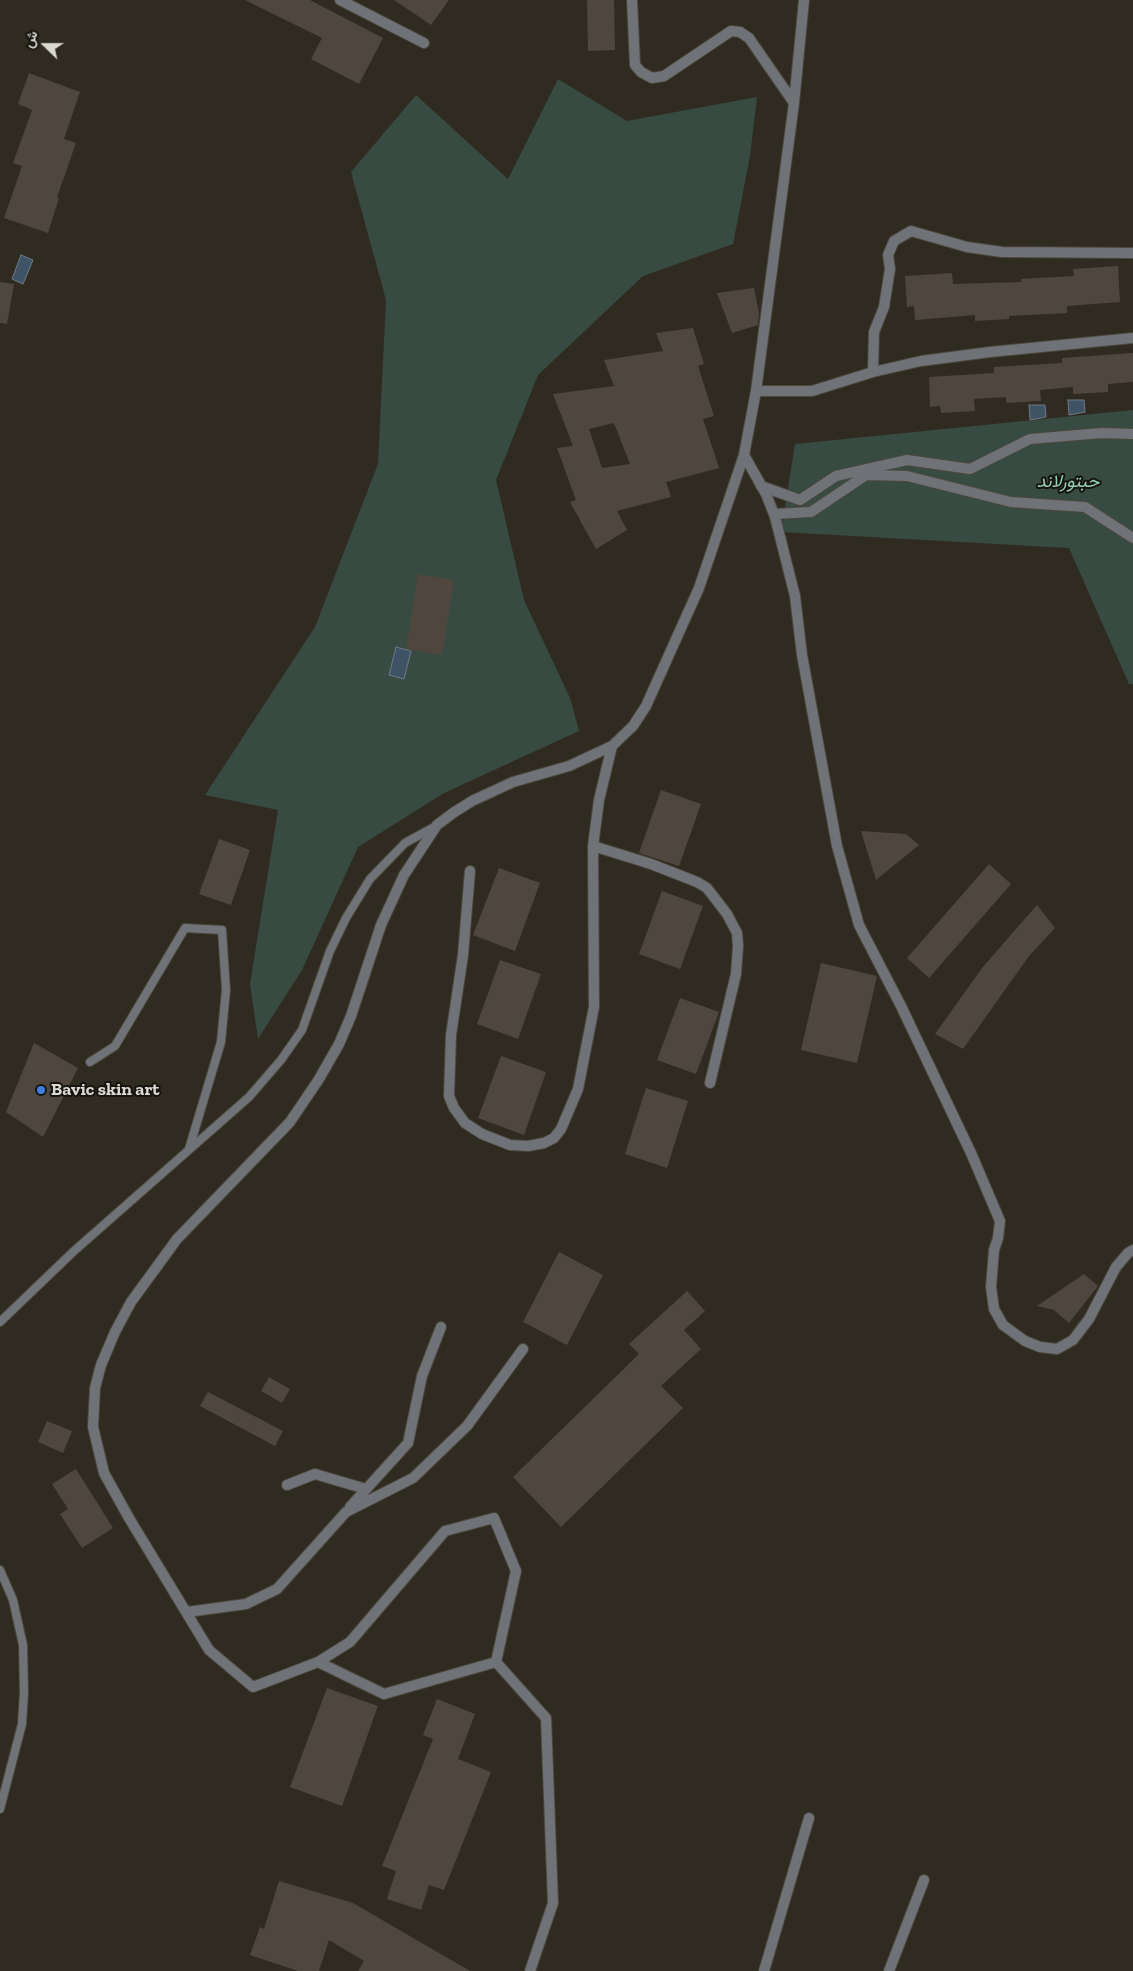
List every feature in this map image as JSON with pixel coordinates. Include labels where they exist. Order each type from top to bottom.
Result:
[{"type":"street","points":[[340,0],[424,43]]},
{"type":"street","points":[[632,0],[635,66],[641,72],[652,78],[664,76],[731,31],[740,32],[749,38],[794,103]]},
{"type":"street","points":[[496,1662],[516,1571],[494,1518],[445,1531],[350,1642],[318,1662],[254,1687],[209,1650],[104,1473],[93,1428],[95,1388],[101,1365],[115,1332],[131,1302],[178,1239],[290,1122],[319,1079],[339,1044],[381,925],[404,875],[437,825],[452,813],[488,793],[513,782],[569,766],[612,746],[633,726],[646,706],[699,588],[744,455],[756,392],[794,103],[804,0]]},
{"type":"street","points":[[873,372],[874,332],[884,307],[890,269],[888,255],[894,241],[911,231],[967,247],[1002,252],[1133,253]]},
{"type":"street","points":[[756,392],[812,391],[873,372],[922,362],[990,352],[1133,338]]},
{"type":"street","points":[[761,486],[800,500],[836,476],[907,460],[970,469],[1030,440],[1102,433],[1133,434]]},
{"type":"street","points":[[744,455],[774,514],[795,596],[802,655],[837,846],[859,925],[901,1006],[971,1153],[1000,1221],[994,1250],[991,1287],[994,1309],[1003,1325],[1025,1341],[1040,1347],[1057,1349],[1073,1340],[1089,1319],[1116,1267],[1133,1250]]},
{"type":"street","points":[[774,514],[811,512],[866,475],[906,476],[1011,502],[1085,507],[1133,538]]},
{"type":"street","points":[[470,872],[463,955],[451,1035],[449,1096],[454,1108],[465,1123],[499,1142],[528,1146],[544,1143],[554,1138],[568,1115],[578,1088],[594,1007],[593,846],[599,800],[612,746]]},
{"type":"street","points":[[593,846],[651,864],[697,882],[707,888],[727,914],[737,933],[736,974],[710,1083]]},
{"type":"street","points":[[188,1612],[246,1604],[277,1589],[408,1443],[422,1376],[441,1327]]},
{"type":"street","points":[[346,1512],[413,1478],[467,1426],[523,1349]]},
{"type":"street","points":[[287,1485],[315,1474],[366,1489]]},
{"type":"street","points":[[318,1662],[384,1694],[496,1662]]},
{"type":"street","points":[[496,1662],[546,1718],[553,1903],[530,1971]]},
{"type":"street","points":[[764,1971],[809,1818]]},
{"type":"street","points":[[889,1971],[924,1880]]},
{"type":"lane","points":[[0,1322],[74,1251],[249,1097],[281,1060],[302,1030],[330,951],[346,918],[370,878],[405,843],[437,825]]},
{"type":"lane","points":[[90,1062],[115,1046],[185,928],[222,930],[226,990],[221,1042],[189,1149]]},
{"type":"lane","points":[[0,1570],[13,1600],[23,1645],[24,1692],[22,1724],[0,1809]]},
{"type":"green space","points":[[558,79],[627,121],[757,97],[750,156],[733,244],[643,276],[538,375],[496,480],[524,600],[570,698],[579,731],[444,793],[358,847],[302,970],[258,1039],[250,984],[278,810],[205,795],[315,627],[378,464],[386,300],[351,172],[416,95],[508,179]]},
{"type":"green space","name":"حبتورلاند","points":[[1133,410],[1133,684],[1129,684],[1069,548],[781,532],[795,444]]},
{"type":"water","points":[[21,255],[33,260],[23,284],[12,279]]},
{"type":"water","points":[[1068,400],[1084,400],[1085,412],[1069,415]]},
{"type":"water","points":[[1029,405],[1045,405],[1046,417],[1030,420]]},
{"type":"water","points":[[396,647],[411,651],[404,679],[389,675]]},
{"type":"building","points":[[245,0],[310,0],[383,38],[359,84],[311,59],[322,38]]},
{"type":"building","points":[[394,0],[449,0],[431,25]]},
{"type":"building","points":[[587,0],[614,0],[615,50],[588,51]]},
{"type":"building","points":[[29,73],[80,92],[64,139],[76,143],[57,197],[59,198],[48,233],[4,218],[22,166],[13,163],[32,110],[18,104]]},
{"type":"building","points":[[1118,266],[1120,302],[1067,306],[1067,313],[1009,316],[1009,319],[975,321],[975,315],[915,320],[914,306],[907,307],[905,276],[952,273],[953,284],[1021,282],[1021,279],[1074,276],[1073,269]]},
{"type":"building","points":[[0,282],[14,284],[7,324],[0,323]]},
{"type":"building","points":[[754,288],[759,313],[758,325],[732,333],[717,293]]},
{"type":"building","points":[[693,328],[704,364],[698,366],[714,416],[703,419],[719,468],[666,482],[671,497],[617,511],[627,530],[596,549],[570,502],[576,500],[557,448],[573,446],[553,394],[614,386],[604,360],[663,351],[656,333]],"holes":[[[614,423],[630,464],[602,468],[589,429]]]},
{"type":"building","points":[[1133,353],[1133,382],[1108,384],[1108,392],[1073,394],[1073,387],[1040,390],[1041,401],[1006,403],[1006,397],[974,399],[975,411],[941,413],[940,406],[930,407],[929,377],[994,373],[994,367],[1062,363],[1062,358]]},
{"type":"building","points":[[418,574],[454,580],[442,655],[406,649]]},
{"type":"building","points":[[661,790],[701,804],[679,866],[639,853]]},
{"type":"building","points":[[861,831],[906,834],[919,845],[876,880]]},
{"type":"building","points":[[219,839],[250,850],[231,905],[199,894]]},
{"type":"building","points":[[989,864],[1011,884],[929,978],[907,958]]},
{"type":"building","points":[[499,868],[540,883],[515,951],[473,935]]},
{"type":"building","points":[[662,891],[703,906],[680,969],[639,954]]},
{"type":"building","points":[[1037,905],[1055,928],[1029,956],[963,1049],[935,1034],[982,968]]},
{"type":"building","points":[[500,960],[541,974],[518,1039],[477,1024]]},
{"type":"building","points":[[821,963],[877,976],[857,1063],[801,1050]]},
{"type":"building","points":[[680,998],[719,1012],[696,1074],[657,1060]]},
{"type":"building","name":"Bavic skin art","points":[[34,1043],[78,1068],[43,1137],[6,1112]]},
{"type":"building","points":[[501,1056],[546,1072],[524,1135],[478,1118]]},
{"type":"building","points":[[646,1088],[688,1101],[667,1168],[625,1154]]},
{"type":"building","points":[[559,1252],[603,1275],[567,1345],[523,1322]]},
{"type":"building","points":[[1084,1274],[1098,1286],[1069,1323],[1054,1310],[1037,1306]]},
{"type":"building","points":[[687,1291],[705,1311],[684,1330],[701,1349],[661,1386],[683,1408],[561,1527],[513,1477],[639,1354],[629,1344]]},
{"type":"building","points":[[269,1377],[290,1389],[282,1403],[261,1391]]},
{"type":"building","points":[[208,1392],[283,1431],[275,1446],[200,1406]]},
{"type":"building","points":[[47,1421],[72,1431],[63,1453],[38,1442]]},
{"type":"building","points":[[76,1469],[113,1528],[82,1548],[60,1514],[68,1509],[52,1484]]},
{"type":"building","points":[[327,1688],[378,1706],[342,1806],[290,1787]]},
{"type":"building","points":[[437,1699],[475,1714],[458,1759],[491,1772],[444,1890],[429,1885],[421,1910],[387,1899],[396,1871],[382,1866],[433,1739],[423,1735]]},
{"type":"building","points":[[279,1881],[353,1903],[470,1971],[358,1971],[364,1961],[329,1940],[319,1971],[298,1971],[250,1955],[260,1927],[264,1929]]},
{"type":"place","name":"Bavic skin art","points":[[41,1090]]}]
